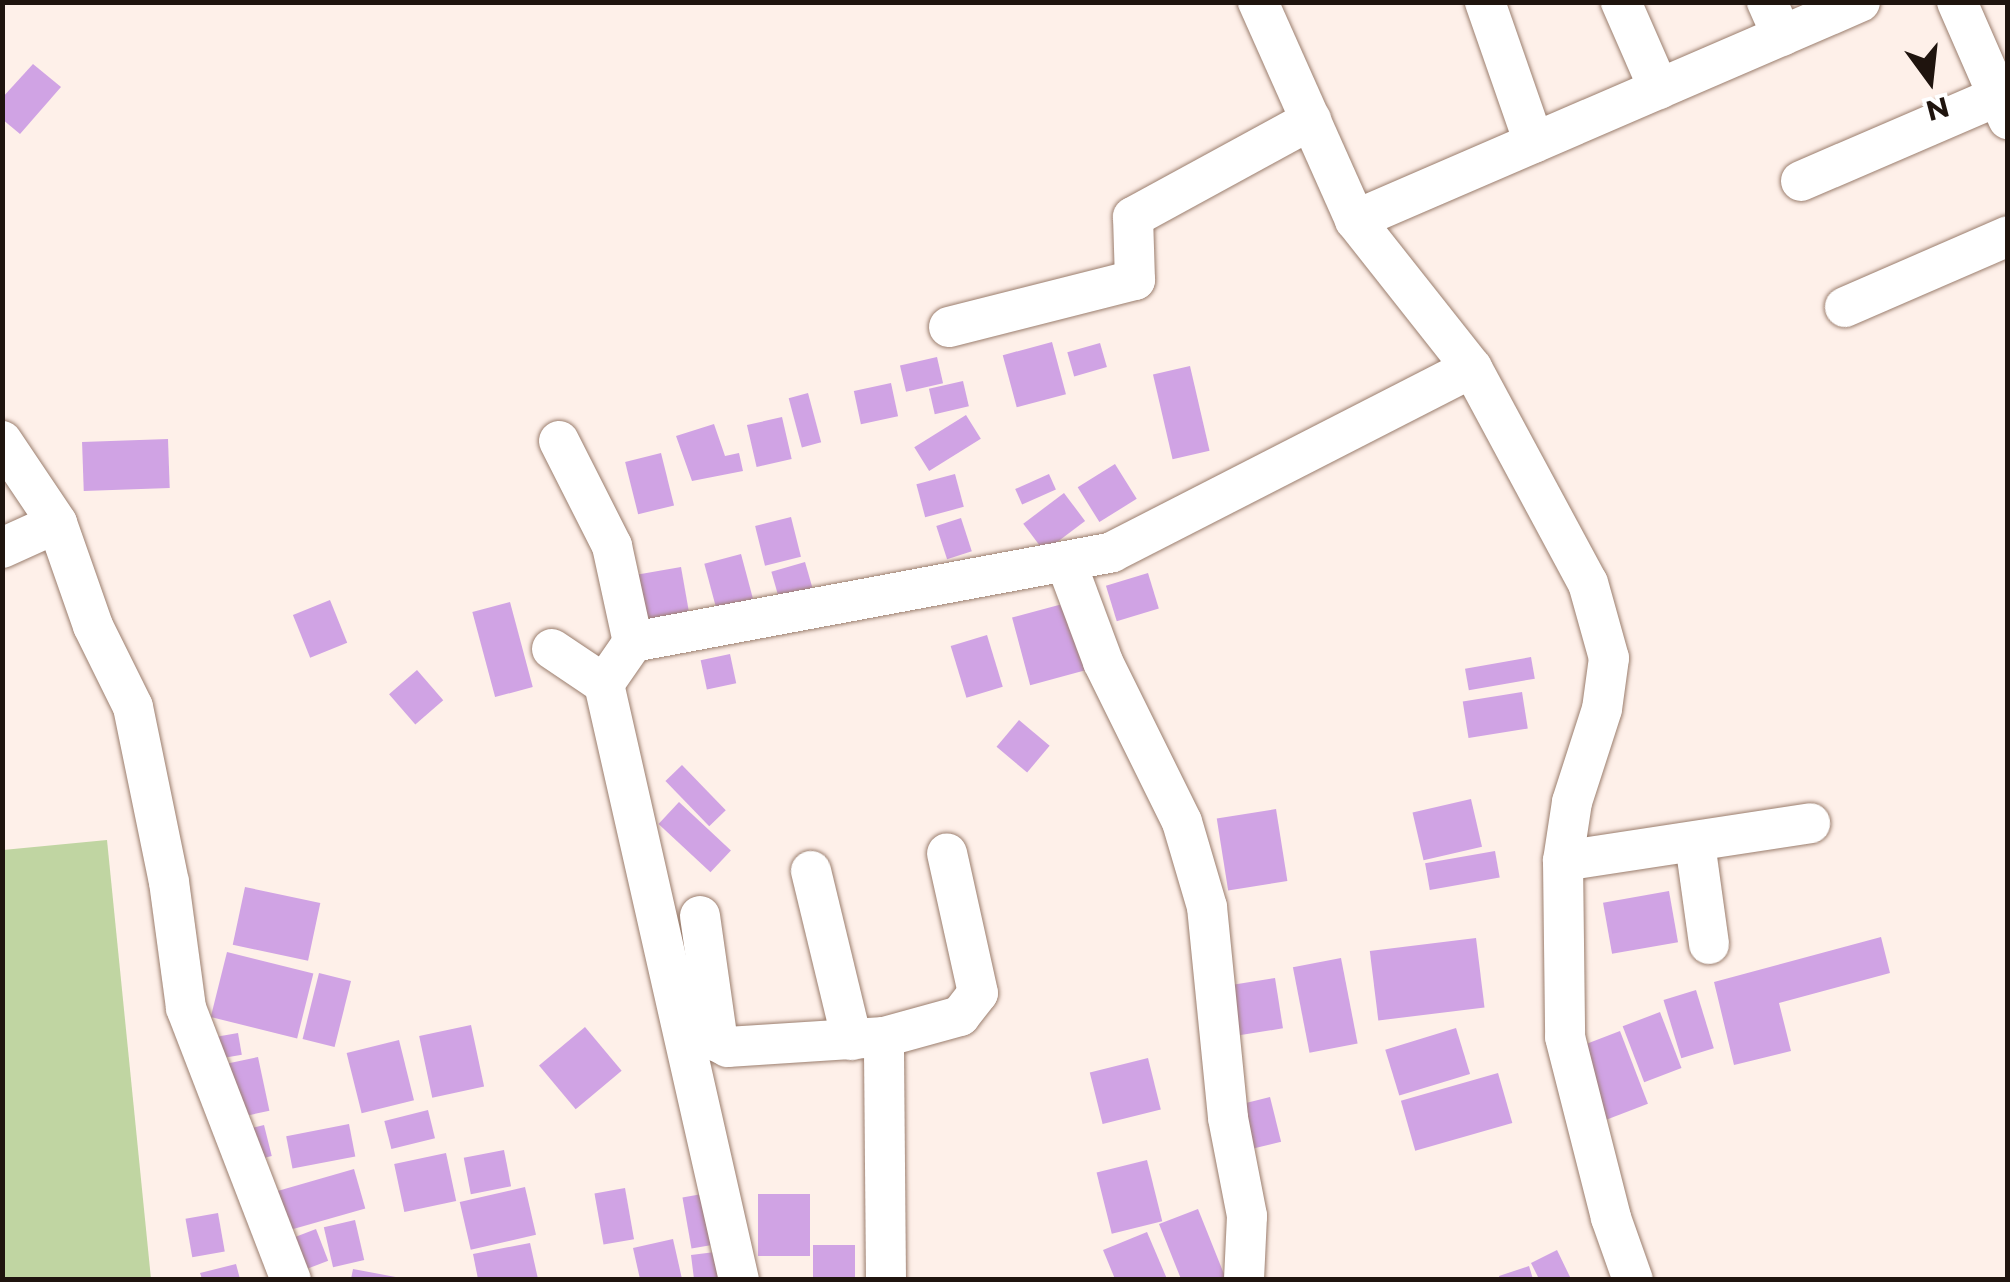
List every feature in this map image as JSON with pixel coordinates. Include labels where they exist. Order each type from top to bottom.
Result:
[{"type":"street","points":[[1258,2],[1355,220],[1472,368],[1588,583],[1609,658],[1563,861],[1565,1037],[1610,1218],[1633,1280]]},
{"type":"street","points":[[1485,2],[1534,143]]},
{"type":"street","points":[[1621,2],[1659,89]]},
{"type":"street","points":[[1355,220],[1659,89],[1774,20],[1860,2]]},
{"type":"street","points":[[1801,181],[2004,102],[1956,2]]},
{"type":"street","points":[[948,326],[1131,282],[1138,276],[1133,218],[1311,120]]},
{"type":"street","points":[[1845,307],[2008,236]]},
{"type":"street","points":[[604,684],[633,642],[1067,565],[1112,552],[1276,473],[1472,368]]},
{"type":"street","points":[[2,441],[57,523],[94,626],[133,708],[169,882],[186,1008],[291,1280]]},
{"type":"street","points":[[559,441],[612,546],[633,642]]},
{"type":"street","points":[[2,548],[57,523]]},
{"type":"street","points":[[1067,565],[1102,662],[1182,822],[1208,908],[1228,1118],[1247,1216],[1244,1280]]},
{"type":"street","points":[[552,649],[604,684],[739,1280]]},
{"type":"street","points":[[1563,861],[1810,822]]},
{"type":"street","points":[[1696,843],[1709,944]]},
{"type":"street","points":[[700,916],[718,1042],[728,1047],[868,1039],[960,1016],[978,993],[947,853]]},
{"type":"street","points":[[811,871],[868,1039],[886,1280]]},
{"type":"green space","points":[[107,840],[151,1279],[3,1279],[3,850]]},
{"type":"building","points":[[33,64],[61,87],[20,134],[2,119],[2,98]]},
{"type":"building","points":[[1052,342],[1066,394],[1017,407],[1003,355]]},
{"type":"building","points":[[1100,343],[1107,367],[1074,376],[1067,352]]},
{"type":"building","points":[[937,357],[943,383],[906,392],[900,366]]},
{"type":"building","points":[[1190,366],[1210,451],[1173,459],[1153,375]]},
{"type":"building","points":[[963,381],[969,406],[935,414],[929,389]]},
{"type":"building","points":[[891,383],[898,416],[861,424],[854,391]]},
{"type":"building","points":[[808,393],[821,442],[802,447],[789,398]]},
{"type":"building","points":[[966,415],[981,439],[929,471],[914,447]]},
{"type":"building","points":[[782,417],[792,459],[757,467],[747,425]]},
{"type":"building","points":[[714,424],[725,456],[739,453],[743,471],[692,481],[676,436]]},
{"type":"building","points":[[168,439],[170,488],[84,491],[82,442]]},
{"type":"building","points":[[661,453],[674,505],[638,514],[625,462]]},
{"type":"building","points":[[1115,464],[1137,499],[1099,522],[1078,487]]},
{"type":"building","points":[[955,474],[964,507],[925,517],[916,484]]},
{"type":"building","points":[[1049,474],[1056,490],[1022,505],[1015,489]]},
{"type":"building","points":[[1064,493],[1085,521],[1044,552],[1023,524]]},
{"type":"building","points":[[791,517],[801,557],[765,566],[755,526]]},
{"type":"building","points":[[961,518],[972,551],[947,559],[936,526]]},
{"type":"building","points":[[741,554],[757,613],[720,623],[704,564]]},
{"type":"building","points":[[805,562],[817,604],[783,614],[771,572]]},
{"type":"building","points":[[681,567],[691,624],[641,633],[631,576]]},
{"type":"building","points":[[1148,573],[1159,608],[1117,621],[1106,586]]},
{"type":"building","points":[[330,600],[347,643],[310,658],[293,615]]},
{"type":"building","points":[[510,602],[533,687],[495,697],[472,612]]},
{"type":"building","points":[[1070,602],[1088,670],[1030,685],[1012,618]]},
{"type":"building","points":[[987,635],[1003,687],[966,698],[951,646]]},
{"type":"building","points":[[730,654],[736,683],[707,690],[701,660]]},
{"type":"building","points":[[1531,657],[1535,679],[1469,690],[1465,669]]},
{"type":"building","points":[[417,670],[443,700],[415,724],[389,694]]},
{"type":"building","points":[[1522,692],[1528,729],[1469,738],[1463,701]]},
{"type":"building","points":[[1019,720],[1050,746],[1027,773],[997,747]]},
{"type":"building","points":[[682,765],[726,810],[709,826],[665,781]]},
{"type":"building","points":[[1471,799],[1482,847],[1424,860],[1413,812]]},
{"type":"building","points":[[679,802],[731,850],[710,872],[659,824]]},
{"type":"building","points":[[1276,809],[1287,881],[1228,890],[1217,818]]},
{"type":"building","points":[[1495,851],[1500,878],[1430,890],[1425,863]]},
{"type":"building","points":[[245,887],[320,903],[308,961],[233,945]]},
{"type":"building","points":[[1669,891],[1678,942],[1612,954],[1603,903]]},
{"type":"building","points":[[1881,937],[1890,973],[1779,1003],[1791,1051],[1734,1065],[1714,982]]},
{"type":"building","points":[[1476,938],[1485,1007],[1378,1021],[1370,951]]},
{"type":"building","points":[[227,952],[313,974],[297,1039],[211,1017]]},
{"type":"building","points":[[1341,958],[1358,1043],[1310,1053],[1293,967]]},
{"type":"building","points":[[319,973],[351,981],[335,1047],[303,1039]]},
{"type":"building","points":[[1275,978],[1283,1028],[1235,1036],[1227,986]]},
{"type":"building","points":[[1696,990],[1714,1048],[1681,1058],[1663,1000]]},
{"type":"building","points":[[1660,1012],[1682,1068],[1644,1082],[1623,1026]]},
{"type":"building","points":[[471,1025],[484,1087],[432,1098],[419,1036]]},
{"type":"building","points":[[585,1027],[622,1071],[576,1109],[539,1066]]},
{"type":"building","points":[[1456,1028],[1470,1074],[1399,1096],[1385,1050]]},
{"type":"building","points":[[1620,1031],[1648,1104],[1605,1120],[1577,1047]]},
{"type":"building","points":[[238,1033],[242,1055],[213,1060],[209,1038]]},
{"type":"building","points":[[399,1040],[414,1100],[362,1113],[347,1053]]},
{"type":"building","points":[[258,1057],[269,1111],[228,1120],[217,1066]]},
{"type":"building","points":[[1148,1058],[1161,1109],[1103,1124],[1090,1073]]},
{"type":"building","points":[[1498,1073],[1512,1123],[1415,1151],[1401,1101]]},
{"type":"building","points":[[1270,1097],[1281,1142],[1247,1150],[1236,1105]]},
{"type":"building","points":[[428,1110],[435,1138],[391,1149],[384,1121]]},
{"type":"building","points":[[349,1124],[355,1156],[292,1169],[286,1136]]},
{"type":"building","points":[[264,1125],[272,1156],[248,1162],[241,1131]]},
{"type":"building","points":[[504,1150],[511,1186],[471,1194],[464,1158]]},
{"type":"building","points":[[446,1153],[456,1201],[404,1212],[394,1164]]},
{"type":"building","points":[[1147,1160],[1162,1221],[1112,1234],[1097,1173]]},
{"type":"building","points":[[354,1169],[365,1208],[285,1232],[273,1192]]},
{"type":"building","points":[[525,1187],[536,1235],[471,1250],[460,1202]]},
{"type":"building","points":[[625,1188],[634,1239],[604,1245],[594,1193]]},
{"type":"building","points":[[713,1192],[722,1243],[692,1249],[682,1197]]},
{"type":"building","points":[[758,1194],[810,1194],[810,1256],[758,1256]]},
{"type":"building","points":[[1198,1209],[1226,1279],[1181,1279],[1159,1224]]},
{"type":"building","points":[[218,1213],[225,1251],[192,1257],[186,1219]]},
{"type":"building","points":[[355,1220],[364,1260],[333,1267],[324,1227]]},
{"type":"building","points":[[316,1229],[328,1261],[294,1274],[281,1242]]},
{"type":"building","points":[[1147,1232],[1167,1279],[1115,1279],[1103,1250]]},
{"type":"building","points":[[673,1239],[682,1279],[640,1279],[633,1248]]},
{"type":"building","points":[[530,1243],[538,1279],[478,1279],[473,1254]]},
{"type":"building","points":[[813,1245],[855,1245],[855,1279],[813,1279]]},
{"type":"building","points":[[1557,1250],[1571,1279],[1539,1279],[1531,1263]]},
{"type":"building","points":[[723,1251],[727,1279],[694,1279],[691,1255]]},
{"type":"building","points":[[236,1264],[240,1279],[202,1279],[200,1273]]},
{"type":"building","points":[[1529,1266],[1533,1279],[1500,1279],[1499,1276]]},
{"type":"building","points":[[353,1269],[401,1278],[401,1279],[351,1279]]}]
